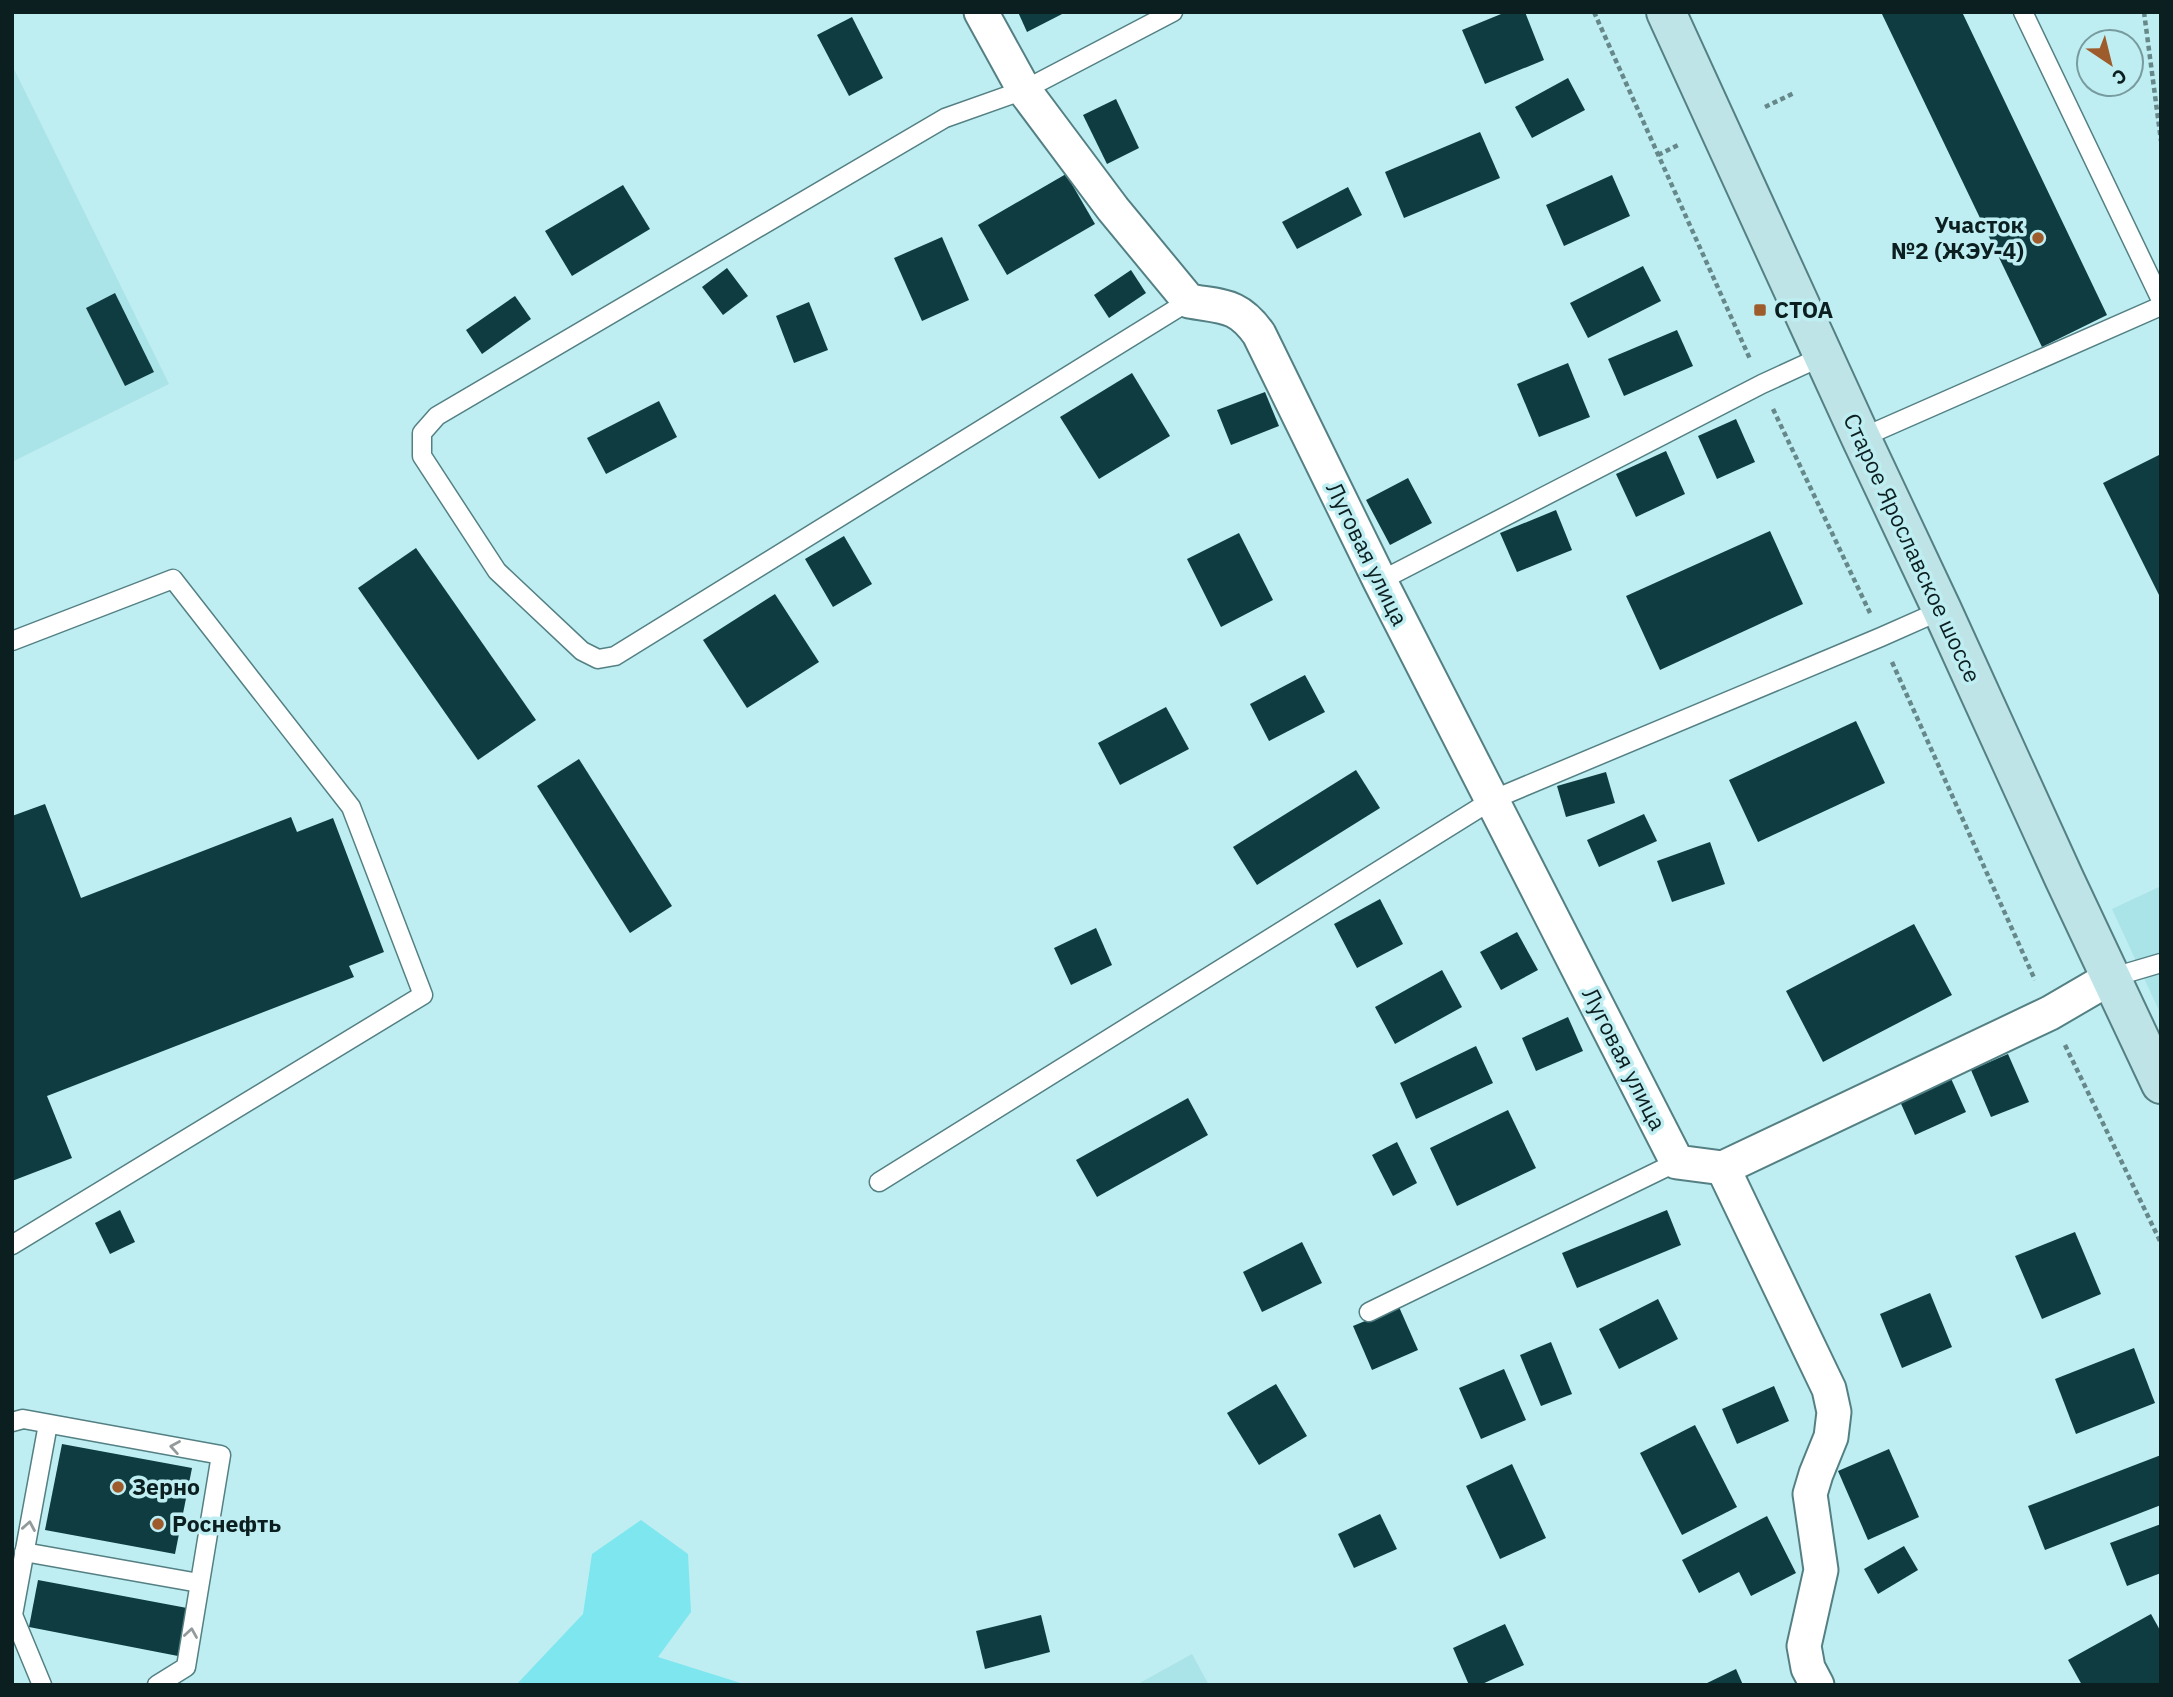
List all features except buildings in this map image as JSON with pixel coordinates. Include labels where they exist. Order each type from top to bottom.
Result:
[{"type":"main road","name":"Старое Ярославское шоссе","points":[[1666,12],[2161,1084]]},
{"type":"street","points":[[981,12],[1024,90],[1113,209],[1189,301]]},
{"type":"street","name":"Луговая улица","points":[[1189,301],[1230,308],[1247,317],[1253,326],[1677,1163]]},
{"type":"street","points":[[1677,1163],[1723,1168],[2050,1013],[2110,978]]},
{"type":"street","points":[[1723,1168],[1829,1389],[1834,1412],[1831,1437],[1810,1494],[1821,1570],[1804,1646],[1808,1668],[1817,1685]]},
{"type":"lane","points":[[1173,12],[1024,90],[945,118],[437,416],[422,433],[422,457],[497,571],[582,651],[598,659],[615,656],[1189,301]]},
{"type":"lane","points":[[2023,12],[2161,300]]},
{"type":"lane","points":[[1861,438],[2161,306]]},
{"type":"lane","points":[[1380,581],[1762,384],[1823,356]]},
{"type":"lane","points":[[12,641],[173,579],[351,807],[423,995],[12,1245]]},
{"type":"lane","points":[[879,1182],[1492,800],[1942,610]]},
{"type":"lane","points":[[2110,978],[2161,963]]},
{"type":"lane","points":[[1369,1311],[1677,1163]]},
{"type":"lane","points":[[12,1422],[23,1419],[221,1455],[186,1667],[157,1685]]},
{"type":"lane","points":[[42,1685],[13,1615],[48,1424]]},
{"type":"lane","points":[[24,1552],[199,1583]]},
{"type":"path","points":[[2144,12],[2161,141]]},
{"type":"path","points":[[1765,107],[1794,93]]},
{"type":"path","points":[[1658,155],[1678,145]]},
{"type":"shaded area","points":[[12,65],[169,384],[12,462]]},
{"type":"shaded area","points":[[2161,886],[2161,1015],[2112,909]]},
{"type":"shaded area","points":[[641,1520],[688,1554],[691,1612],[658,1657],[747,1685],[516,1685],[583,1614],[592,1554]]},
{"type":"shaded area","points":[[1192,1654],[1209,1685],[1136,1685]]},
{"type":"place","name":"Участок №2 (ЖЭУ-4)","points":[[2038,238]]},
{"type":"place","name":"СТОА","points":[[1760,310]]},
{"type":"place","name":"Зерно","points":[[118,1487]]},
{"type":"place","name":"Роснефть","points":[[158,1524]]}]
